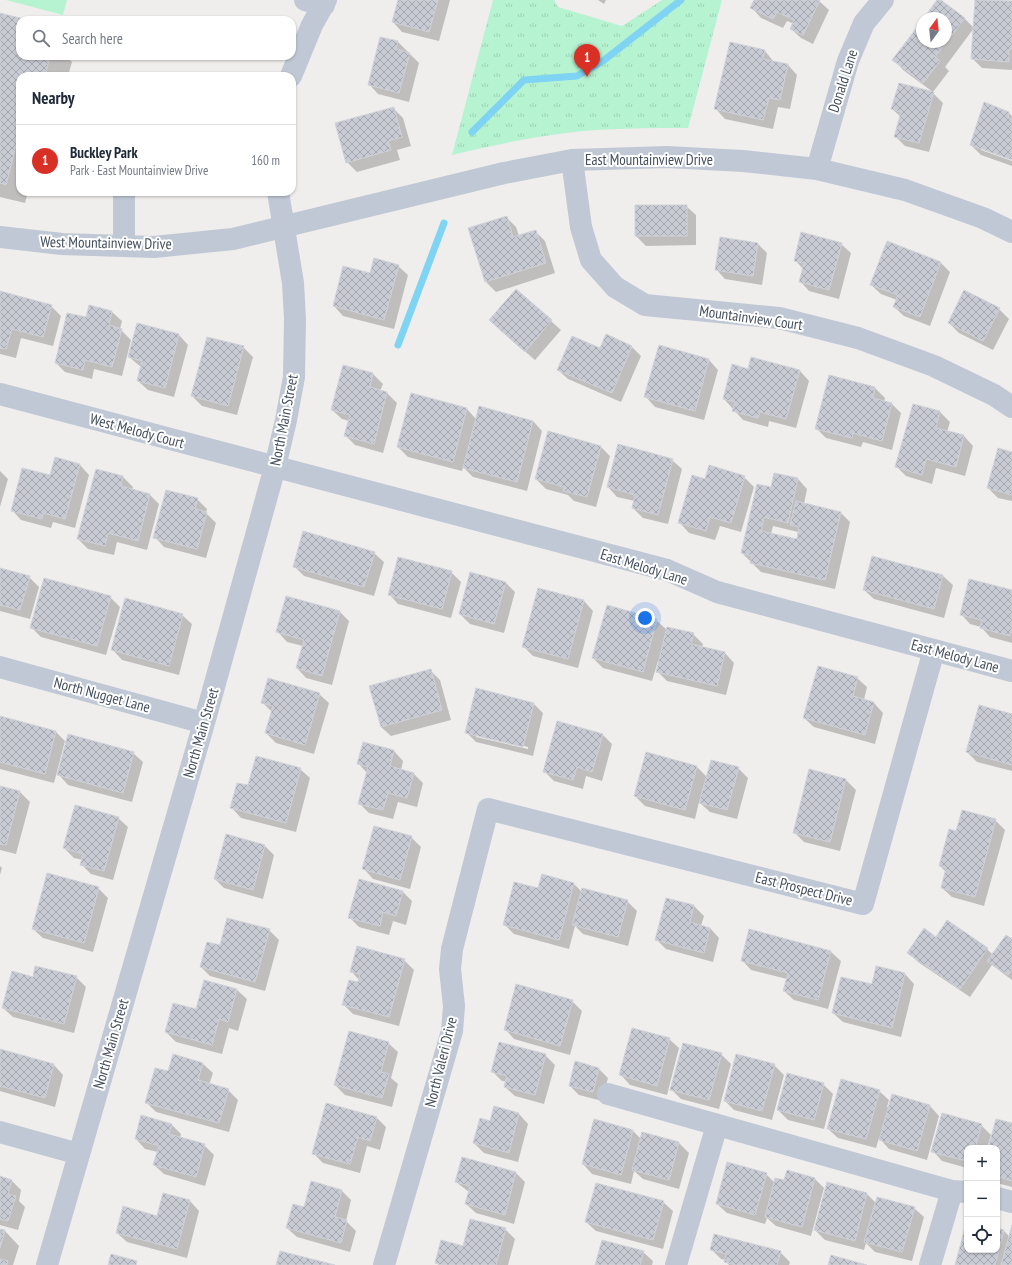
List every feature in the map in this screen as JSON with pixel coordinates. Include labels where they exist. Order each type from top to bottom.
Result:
[{"type":"street","name":"Donald Lane","points":[[817,169],[848,61],[864,23],[883,0]]},
{"type":"street","points":[[294,72],[312,25],[318,2]]},
{"type":"street","name":"East Mountainview Drive","points":[[282,228],[395,198],[504,173],[572,160],[667,157],[743,161],[817,169],[905,190],[983,218],[1012,232]]},
{"type":"street","name":"Mountainview Court","points":[[572,160],[581,227],[591,260],[615,287],[645,305],[779,318],[858,338],[934,366],[994,395],[1012,407]]},
{"type":"street","points":[[124,196],[124,246]]},
{"type":"street","name":"North Main Street","points":[[47,1265],[204,723],[275,467],[294,377],[294,319],[292,283],[282,228],[278,196]]},
{"type":"street","name":"West Mountainview Drive","points":[[0,238],[62,244],[154,247],[233,239],[282,228]]},
{"type":"street","name":"West Melody Court","points":[[0,394],[275,467]]},
{"type":"street","name":"East Melody Lane","points":[[275,467],[667,570],[717,592],[1012,671]]},
{"type":"street","name":"East Prospect Drive","points":[[488,809],[863,904],[934,650]]},
{"type":"street","name":"North Nugget Lane","points":[[0,667],[204,723]]},
{"type":"street","name":"North Valeri Drive","points":[[384,1265],[452,1031],[454,1006],[450,969],[452,949],[488,809]]},
{"type":"street","points":[[608,1094],[960,1191],[930,1265]]},
{"type":"street","points":[[676,1265],[717,1124]]},
{"type":"street","points":[[0,1132],[79,1154]]},
{"type":"street","points":[[1000,1199],[1012,1202]]},
{"type":"green space","points":[[6,0],[67,0],[63,15]]},
{"type":"green space","points":[[493,0],[554,0],[558,7],[622,26],[662,0],[722,0],[688,128],[642,128],[581,131],[509,142],[452,155]]},
{"type":"building","points":[[398,0],[438,0],[429,32],[392,22]]},
{"type":"building","points":[[754,0],[820,0],[803,35],[790,29],[794,20],[777,12],[773,19],[750,8]]},
{"type":"building","points":[[937,0],[941,0],[965,18],[952,35],[952,12],[928,12]]},
{"type":"building","points":[[975,0],[1012,1],[1012,49],[1009,49],[1009,62],[971,59]]},
{"type":"building","points":[[0,13],[16,17],[16,60],[49,60],[46,72],[16,72],[16,145],[6,185],[0,183]]},
{"type":"building","points":[[916,29],[916,48],[942,48],[935,57],[940,61],[923,83],[892,60]]},
{"type":"building","points":[[380,37],[398,41],[396,49],[410,53],[399,93],[368,85]]},
{"type":"building","points":[[730,42],[765,50],[763,59],[788,64],[780,100],[769,98],[763,120],[714,109]]},
{"type":"building","points":[[899,83],[934,92],[919,143],[894,137],[901,112],[891,109]]},
{"type":"building","points":[[984,102],[1009,112],[1008,117],[1012,119],[1012,160],[970,145]]},
{"type":"building","points":[[394,107],[402,137],[388,141],[391,150],[346,163],[335,123]]},
{"type":"building","points":[[635,205],[687,205],[687,236],[635,236]]},
{"type":"building","points":[[507,216],[513,237],[536,230],[546,263],[485,282],[468,228]]},
{"type":"building","points":[[801,232],[842,243],[829,290],[799,282],[804,263],[794,261]]},
{"type":"building","points":[[720,237],[758,243],[753,276],[715,270]]},
{"type":"building","points":[[887,241],[941,262],[920,317],[893,307],[898,295],[870,285]]},
{"type":"building","points":[[374,258],[399,265],[384,320],[333,306],[343,266],[370,273]]},
{"type":"building","points":[[516,289],[552,320],[525,352],[489,320]]},
{"type":"building","points":[[964,290],[1000,308],[983,341],[948,323]]},
{"type":"building","points":[[0,291],[52,305],[43,337],[12,329],[6,349],[0,348]]},
{"type":"building","points":[[89,305],[112,311],[109,325],[122,329],[112,367],[85,360],[83,370],[55,363],[67,313],[86,317]]},
{"type":"building","points":[[137,323],[179,334],[165,388],[137,381],[142,361],[128,357]]},
{"type":"building","points":[[606,334],[632,346],[612,393],[557,370],[572,336],[600,348]]},
{"type":"building","points":[[207,337],[244,346],[228,406],[191,396]]},
{"type":"building","points":[[659,345],[709,359],[695,411],[644,397]]},
{"type":"building","points":[[751,357],[800,370],[786,419],[760,412],[758,418],[732,411],[735,402],[723,399],[732,364],[748,369]]},
{"type":"building","points":[[343,365],[373,373],[370,387],[387,392],[374,444],[344,436],[350,415],[331,410]]},
{"type":"building","points":[[829,375],[875,387],[873,398],[892,403],[882,441],[853,433],[852,438],[815,429]]},
{"type":"building","points":[[411,393],[467,408],[453,462],[397,447]]},
{"type":"building","points":[[913,404],[940,411],[936,428],[964,435],[956,467],[926,459],[922,475],[895,467]]},
{"type":"building","points":[[479,406],[533,421],[517,482],[463,468]]},
{"type":"building","points":[[548,431],[601,446],[587,497],[563,491],[564,487],[535,479]]},
{"type":"building","points":[[618,444],[673,459],[658,515],[632,508],[635,495],[607,487]]},
{"type":"building","points":[[998,448],[1012,452],[1012,495],[987,488]]},
{"type":"building","points":[[55,457],[80,464],[65,519],[43,513],[42,519],[11,511],[22,468],[50,475]]},
{"type":"building","points":[[709,465],[745,476],[731,523],[710,517],[706,531],[678,523],[692,475],[705,479]]},
{"type":"building","points":[[96,469],[123,476],[121,486],[150,494],[138,541],[108,533],[105,546],[77,539]]},
{"type":"building","points":[[774,473],[798,478],[788,523],[764,517],[761,531],[797,539],[799,527],[790,525],[796,501],[841,512],[825,580],[750,563],[752,556],[741,553],[757,484],[771,487]]},
{"type":"building","points":[[166,490],[198,498],[195,509],[207,512],[197,549],[153,538]]},
{"type":"building","points":[[303,531],[375,552],[364,587],[293,567]]},
{"type":"building","points":[[872,556],[943,575],[934,609],[863,590]]},
{"type":"building","points":[[398,557],[452,571],[442,609],[388,595]]},
{"type":"building","points":[[0,568],[30,576],[20,610],[0,605]]},
{"type":"building","points":[[470,572],[506,582],[494,624],[459,614]]},
{"type":"building","points":[[44,578],[111,596],[97,646],[30,628]]},
{"type":"building","points":[[969,579],[1012,590],[1012,628],[1010,636],[980,628],[982,620],[960,615]]},
{"type":"building","points":[[538,588],[584,600],[568,659],[522,647]]},
{"type":"building","points":[[286,596],[340,611],[322,676],[296,668],[304,640],[276,632]]},
{"type":"building","points":[[125,598],[183,614],[169,666],[111,650]]},
{"type":"building","points":[[607,605],[657,619],[643,672],[592,658]]},
{"type":"building","points":[[667,627],[694,633],[691,644],[725,652],[717,686],[656,672]]},
{"type":"building","points":[[818,666],[858,677],[853,696],[874,702],[865,735],[803,718]]},
{"type":"building","points":[[431,669],[442,710],[381,727],[369,686]]},
{"type":"building","points":[[268,678],[320,693],[305,745],[265,733],[273,706],[261,703]]},
{"type":"building","points":[[476,688],[534,703],[523,747],[465,733]]},
{"type":"building","points":[[979,705],[1012,714],[1012,765],[966,752]]},
{"type":"building","points":[[0,716],[56,731],[45,774],[0,762]]},
{"type":"building","points":[[557,721],[603,734],[592,772],[577,767],[573,780],[543,772]]},
{"type":"building","points":[[68,734],[134,752],[123,793],[57,775]]},
{"type":"building","points":[[363,742],[394,750],[390,766],[414,773],[407,798],[388,793],[383,810],[358,804],[368,767],[357,764]]},
{"type":"building","points":[[646,752],[697,766],[685,810],[634,796]]},
{"type":"building","points":[[256,756],[301,768],[286,823],[230,808],[237,783],[248,785]]},
{"type":"building","points":[[711,760],[739,767],[727,810],[699,803]]},
{"type":"building","points":[[809,769],[846,779],[830,842],[793,833]]},
{"type":"building","points":[[0,786],[20,791],[6,845],[0,844]]},
{"type":"building","points":[[75,805],[119,817],[104,871],[80,865],[83,854],[63,848]]},
{"type":"building","points":[[962,810],[996,819],[975,897],[941,888],[946,868],[939,866],[949,829],[956,831]]},
{"type":"building","points":[[374,826],[412,836],[400,880],[362,869]]},
{"type":"building","points":[[226,834],[265,845],[253,890],[214,879]]},
{"type":"building","points":[[47,873],[99,887],[84,943],[32,929]]},
{"type":"building","points":[[542,874],[574,883],[559,940],[503,925],[514,882],[538,888]]},
{"type":"building","points":[[359,879],[403,891],[396,916],[383,912],[380,926],[348,918]]},
{"type":"building","points":[[582,888],[628,900],[618,937],[572,925]]},
{"type":"building","points":[[666,898],[694,905],[690,922],[710,928],[704,953],[655,940]]},
{"type":"building","points":[[227,918],[270,929],[255,982],[200,967],[207,942],[220,945]]},
{"type":"building","points":[[947,920],[988,948],[960,989],[907,953],[924,928],[936,937]]},
{"type":"building","points":[[749,929],[831,951],[818,1000],[783,991],[788,973],[741,961]]},
{"type":"building","points":[[1006,935],[1012,939],[1012,970],[1008,975],[987,961]]},
{"type":"building","points":[[357,946],[405,959],[389,1017],[342,1005],[349,980],[358,982],[360,974],[350,972]]},
{"type":"building","points":[[35,966],[77,976],[64,1024],[2,1008],[12,971],[33,977]]},
{"type":"building","points":[[876,966],[905,973],[892,1028],[832,1013],[841,977],[872,984]]},
{"type":"building","points":[[204,980],[237,989],[228,1022],[219,1019],[212,1045],[165,1032],[173,1003],[196,1009]]},
{"type":"building","points":[[516,984],[573,1000],[560,1046],[504,1030]]},
{"type":"building","points":[[632,1028],[670,1038],[657,1086],[619,1075]]},
{"type":"building","points":[[349,1031],[389,1042],[381,1072],[389,1074],[382,1098],[334,1085]]},
{"type":"building","points":[[499,1042],[546,1054],[535,1095],[504,1087],[507,1076],[491,1072]]},
{"type":"building","points":[[683,1043],[722,1053],[709,1100],[670,1090]]},
{"type":"building","points":[[0,1049],[54,1064],[45,1098],[0,1086]]},
{"type":"building","points":[[173,1054],[203,1063],[198,1080],[229,1089],[219,1123],[145,1103],[155,1068],[168,1071]]},
{"type":"building","points":[[736,1054],[775,1064],[762,1111],[724,1101]]},
{"type":"building","points":[[575,1061],[599,1068],[593,1092],[569,1086]]},
{"type":"building","points":[[787,1073],[824,1083],[814,1120],[777,1110]]},
{"type":"building","points":[[841,1079],[880,1090],[866,1139],[827,1129]]},
{"type":"building","points":[[892,1094],[930,1105],[917,1151],[879,1140]]},
{"type":"building","points":[[326,1103],[377,1117],[370,1141],[358,1137],[350,1164],[312,1154]]},
{"type":"building","points":[[494,1106],[519,1113],[509,1153],[473,1143],[480,1118],[490,1121]]},
{"type":"building","points":[[942,1113],[982,1124],[976,1145],[964,1145],[964,1160],[931,1152]]},
{"type":"building","points":[[141,1115],[172,1124],[169,1134],[205,1144],[196,1177],[153,1165],[159,1146],[135,1139]]},
{"type":"building","points":[[594,1119],[633,1130],[621,1175],[582,1164]]},
{"type":"building","points":[[996,1119],[1012,1123],[1012,1181],[1000,1177],[1000,1145],[989,1145]]},
{"type":"building","points":[[642,1132],[679,1142],[669,1180],[632,1170]]},
{"type":"building","points":[[462,1157],[516,1172],[505,1215],[465,1204],[470,1186],[455,1182]]},
{"type":"building","points":[[727,1162],[767,1173],[755,1215],[716,1204]]},
{"type":"building","points":[[787,1170],[815,1178],[802,1227],[765,1217],[775,1178],[784,1180]]},
{"type":"building","points":[[0,1176],[12,1180],[8,1194],[16,1196],[8,1221],[0,1219]]},
{"type":"building","points":[[311,1181],[342,1190],[335,1217],[347,1220],[341,1243],[286,1228],[293,1204],[304,1207]]},
{"type":"building","points":[[827,1182],[867,1193],[855,1241],[814,1230]]},
{"type":"building","points":[[596,1183],[664,1201],[653,1240],[585,1222]]},
{"type":"building","points":[[163,1193],[190,1200],[177,1249],[116,1233],[123,1206],[157,1216]]},
{"type":"building","points":[[877,1197],[915,1207],[902,1252],[864,1242]]},
{"type":"building","points":[[470,1219],[506,1228],[496,1265],[443,1265],[435,1263],[441,1240],[463,1246]]},
{"type":"building","points":[[1012,1225],[1012,1265],[1001,1265]]},
{"type":"building","points":[[0,1229],[5,1230],[0,1248]]},
{"type":"building","points":[[1000,1229],[1004,1230],[1000,1246]]},
{"type":"building","points":[[964,1231],[964,1253],[998,1253],[995,1265],[955,1265]]},
{"type":"building","points":[[714,1234],[781,1251],[777,1265],[736,1265],[724,1262],[726,1254],[710,1250]]},
{"type":"building","points":[[602,1240],[644,1251],[640,1265],[595,1265]]},
{"type":"building","points":[[280,1251],[335,1265],[276,1265]]},
{"type":"building","points":[[111,1254],[137,1261],[136,1265],[108,1265]]},
{"type":"building","points":[[831,1255],[867,1265],[828,1265]]},
{"type":"building","points":[[0,1259],[8,1261],[7,1265],[0,1265]]},
{"type":"waterway","points":[[472,132],[524,80],[577,76],[603,61],[681,0]]},
{"type":"waterway","points":[[398,345],[444,223]]},
{"type":"place","name":"Buckley Park","points":[[587,77]]}]
